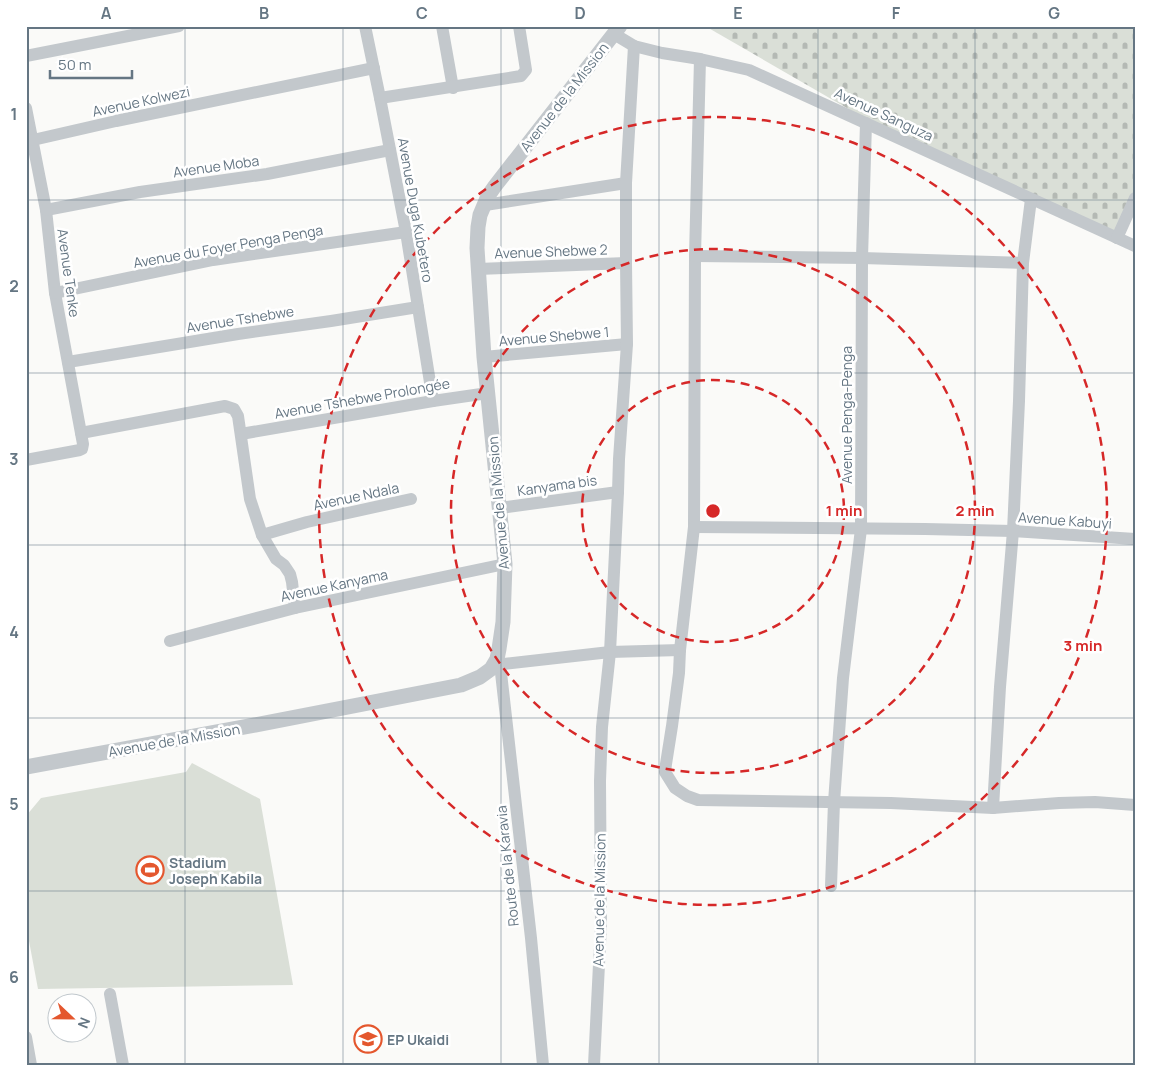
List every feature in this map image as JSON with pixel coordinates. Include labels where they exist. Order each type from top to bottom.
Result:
[{"type":"street","points":[[26,56],[180,26]]},
{"type":"street","name":"Avenue Duga Kubetero","points":[[365,26],[406,232],[433,400]]},
{"type":"street","points":[[442,26],[453,88]]},
{"type":"street","points":[[380,98],[453,88],[523,75],[526,70],[519,26]]},
{"type":"street","name":"Avenue Sanguza","points":[[617,30],[634,46],[749,70],[1135,246]]},
{"type":"street","name":"Avenue de la Mission","points":[[26,767],[461,685],[480,678],[497,664],[502,634],[505,564],[484,357],[478,269],[478,227],[484,205],[495,186],[617,30]]},
{"type":"street","name":"Avenue de la Mission","points":[[594,1065],[601,924],[600,781],[602,728],[610,652],[619,459],[627,344],[626,182],[634,46]]},
{"type":"street","points":[[700,59],[694,256],[694,527],[680,650],[678,689],[666,764],[668,777],[675,788],[687,796],[698,800],[891,803],[993,808],[1095,802],[1135,805]]},
{"type":"street","name":"Avenue Kolwezi","points":[[33,140],[116,120],[374,68]]},
{"type":"street","name":"Avenue Tenke","points":[[26,108],[33,140],[31,161],[46,210],[55,293],[82,437]]},
{"type":"street","name":"Avenue Penga-Penga","points":[[831,886],[834,802],[843,678],[861,529],[862,258],[866,123]]},
{"type":"street","name":"Avenue Moba","points":[[46,210],[140,192],[267,174],[390,150]]},
{"type":"street","points":[[484,205],[626,182]]},
{"type":"street","points":[[1117,238],[1135,198]]},
{"type":"street","points":[[993,808],[1000,687],[1014,532],[1022,263],[1031,199]]},
{"type":"street","name":"Avenue du Foyer Penga Penga","points":[[55,293],[213,260],[406,232]]},
{"type":"street","points":[[694,256],[862,258],[1022,263]]},
{"type":"street","name":"Avenue Shebwe 2","points":[[478,269],[626,263]]},
{"type":"street","name":"Avenue Tshebwe","points":[[68,362],[238,334],[418,308]]},
{"type":"street","name":"Avenue Shebwe 1","points":[[484,357],[627,344]]},
{"type":"street","name":"Avenue Tshebwe Prolongée","points":[[241,434],[433,400],[488,393]]},
{"type":"street","points":[[26,460],[82,449],[82,437],[225,406],[232,408],[237,412],[250,499],[262,535],[276,558],[290,574],[295,608]]},
{"type":"street","name":"Kanyama bis","points":[[500,508],[618,492]]},
{"type":"street","name":"Avenue Ndala","points":[[262,535],[307,522],[411,499]]},
{"type":"street","name":"Avenue Kabuyi","points":[[694,527],[925,529],[1135,539]]},
{"type":"street","name":"Avenue Kanyama","points":[[170,641],[295,608],[505,564]]},
{"type":"street","points":[[497,664],[610,652],[680,650]]},
{"type":"street","name":"Route de la Karavia","points":[[497,664],[531,938],[543,1065]]},
{"type":"street","points":[[110,994],[123,1065]]},
{"type":"street","points":[[26,1039],[31,1065]]},
{"type":"green space","points":[[705,26],[1135,26],[1135,188],[1117,238],[897,137]]},
{"type":"green space","name":"Stadium Joseph Kabila","points":[[192,763],[260,799],[293,985],[38,989],[26,925],[26,816],[41,798],[186,772]]},
{"type":"place","name":"Stadium Joseph Kabila","points":[[150,870]]},
{"type":"place","name":"EP Ukaidi","points":[[368,1039]]}]
